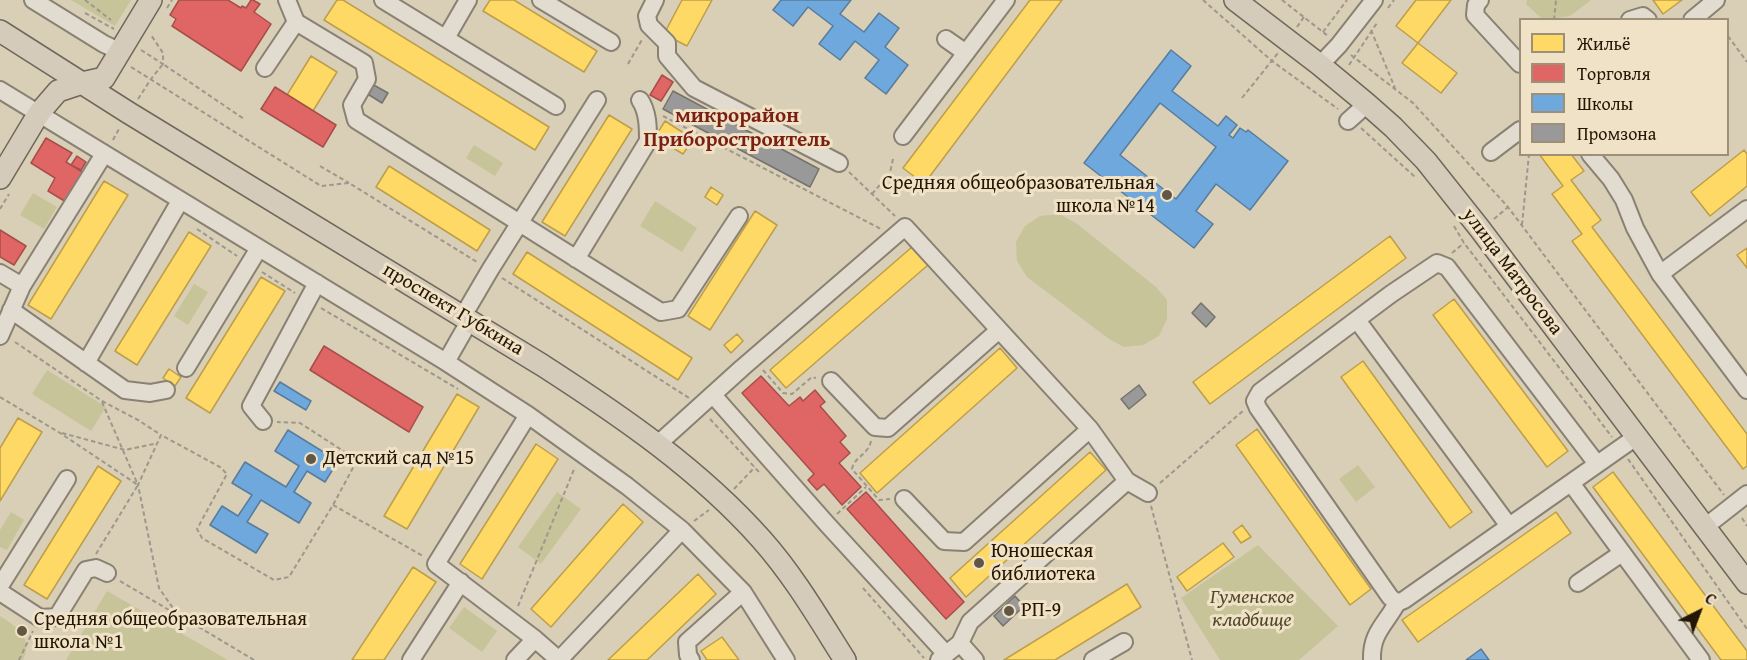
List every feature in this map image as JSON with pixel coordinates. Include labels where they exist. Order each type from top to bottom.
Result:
[{"type":"main road","name":"улица Матросова","points":[[1235,0],[1367,104],[1426,161],[1474,222],[1628,443],[1705,528],[1747,583]]},
{"type":"main road","points":[[5,184],[39,114],[58,91],[104,78],[122,46],[166,2]]},
{"type":"main road","name":"проспект Губкина","points":[[0,31],[82,83],[125,120],[467,318],[609,408],[658,444],[723,499],[763,541],[806,600],[845,660]]},
{"type":"street","points":[[33,0],[104,44],[122,46]]},
{"type":"street","points":[[287,0],[296,22],[364,63],[367,79],[352,105],[356,120],[661,312],[678,309],[739,216]]},
{"type":"street","points":[[383,0],[556,106]]},
{"type":"street","points":[[446,38],[468,0]]},
{"type":"street","points":[[541,0],[611,42]]},
{"type":"street","points":[[655,0],[647,16],[649,25],[667,43],[667,56],[694,88],[839,163]]},
{"type":"street","points":[[903,136],[1006,0]]},
{"type":"street","points":[[1480,0],[1476,5],[1475,15],[1519,62]]},
{"type":"street","points":[[1694,18],[1716,0]]},
{"type":"street","points":[[1320,65],[1375,7]]},
{"type":"street","points":[[266,69],[296,22]]},
{"type":"street","points":[[946,39],[966,53]]},
{"type":"street","points":[[0,90],[106,151],[177,207],[259,248],[446,362],[528,415],[627,486],[682,530],[742,592],[786,660]]},
{"type":"street","points":[[446,362],[490,270],[597,100]]},
{"type":"street","points":[[576,260],[648,141],[648,125],[642,103]]},
{"type":"street","points":[[1349,120],[1367,104]]},
{"type":"street","points":[[1491,152],[1519,131]]},
{"type":"street","points":[[1,335],[22,286],[106,151]]},
{"type":"street","points":[[1592,156],[1611,179],[1624,200],[1635,228],[1660,274],[1747,390]]},
{"type":"street","points":[[86,363],[177,207]]},
{"type":"street","points":[[1660,274],[1747,209]]},
{"type":"street","points":[[658,444],[900,231],[999,330],[1090,429],[1127,481],[1148,493]]},
{"type":"street","points":[[186,368],[259,248]]},
{"type":"street","points":[[1396,603],[1258,408],[1255,400],[1260,392],[1391,294],[1437,263],[1447,267],[1597,464]]},
{"type":"street","points":[[0,273],[22,286]]},
{"type":"street","points":[[263,421],[251,406],[317,283]]},
{"type":"street","points":[[11,310],[125,390],[150,393],[166,390]]},
{"type":"street","points":[[1358,320],[1509,526]]},
{"type":"street","points":[[831,381],[875,427],[888,428],[999,330]]},
{"type":"street","points":[[713,395],[943,657],[960,643],[970,621],[1127,481]]},
{"type":"street","points":[[528,415],[436,564],[559,660],[682,530]]},
{"type":"street","points":[[904,499],[944,541],[964,542],[1090,429]]},
{"type":"street","points":[[1372,660],[1372,649],[1378,628],[1396,603],[1404,600],[1628,443]]},
{"type":"street","points":[[0,586],[67,479]]},
{"type":"street","points":[[1571,483],[1701,660]]},
{"type":"street","points":[[1705,528],[1747,494]]},
{"type":"street","points":[[1578,583],[1622,553]]},
{"type":"street","points":[[0,592],[40,618],[57,617],[86,570],[96,568],[107,573]]},
{"type":"street","points":[[411,660],[461,582]]},
{"type":"street","points":[[691,660],[688,655],[687,642],[742,592]]},
{"type":"street","points":[[515,660],[535,639]]},
{"type":"street","points":[[1094,660],[1124,642]]},
{"type":"street","points":[[960,643],[975,660]]},
{"type":"path","points":[[85,0],[111,20]]},
{"type":"path","points":[[1203,0],[1272,61],[1349,120],[1417,178]]},
{"type":"path","points":[[1282,0],[1413,103],[1481,177],[1522,225],[1747,526]]},
{"type":"path","points":[[1323,32],[1347,0]]},
{"type":"path","points":[[1394,0],[1375,7],[1371,31],[1395,89]]},
{"type":"path","points":[[1554,18],[1556,0]]},
{"type":"path","points":[[80,10],[114,30],[131,68],[321,186],[349,183]]},
{"type":"path","points":[[1242,98],[1288,41],[1304,17]]},
{"type":"path","points":[[1355,58],[1377,23]]},
{"type":"path","points":[[106,151],[150,79],[163,64],[163,53],[151,35],[156,27]]},
{"type":"path","points":[[628,64],[647,32]]},
{"type":"path","points":[[1729,37],[1747,62]]},
{"type":"path","points":[[122,46],[163,64],[244,119]]},
{"type":"path","points":[[642,103],[900,231]]},
{"type":"path","points":[[1522,225],[1529,156]]},
{"type":"path","points":[[872,194],[890,173],[893,159]]},
{"type":"path","points":[[839,163],[872,194],[900,231]]},
{"type":"path","points":[[320,166],[490,270],[686,396],[699,407]]},
{"type":"path","points":[[0,209],[5,184]]},
{"type":"path","points":[[177,207],[250,264],[460,390]]},
{"type":"path","points":[[1454,226],[1464,243],[1628,443],[1747,629]]},
{"type":"path","points":[[1,335],[102,401],[220,467],[227,474],[197,529],[202,538],[274,580],[289,577],[355,464],[351,456],[300,423],[263,421]]},
{"type":"path","points":[[753,358],[783,393],[792,394],[812,378],[831,381]]},
{"type":"path","points":[[0,397],[60,433],[138,485]]},
{"type":"path","points":[[1192,660],[1148,493],[1255,400]]},
{"type":"path","points":[[102,401],[138,485],[159,588],[177,614]]},
{"type":"path","points":[[875,427],[869,449],[853,464],[852,469],[879,500],[904,499]]},
{"type":"path","points":[[60,433],[124,450],[158,443]]},
{"type":"path","points":[[86,570],[138,485],[161,435]]},
{"type":"path","points":[[512,622],[576,465]]},
{"type":"path","points":[[826,523],[867,486]]},
{"type":"path","points":[[333,505],[436,564]]},
{"type":"path","points":[[107,573],[254,660]]},
{"type":"path","points":[[19,660],[40,618]]},
{"type":"green space","points":[[71,0],[131,0],[115,26]]},
{"type":"green space","points":[[1527,0],[1591,0],[1570,16],[1556,18],[1541,18],[1526,4]]},
{"type":"green space","points":[[474,145],[503,163],[495,176],[466,158]]},
{"type":"green space","points":[[33,193],[57,207],[44,229],[20,215]]},
{"type":"green space","points":[[655,201],[697,228],[682,252],[640,226]]},
{"type":"green space","points":[[1059,214],[1076,223],[1156,287],[1167,300],[1167,319],[1159,336],[1143,345],[1124,347],[1109,339],[1027,277],[1017,261],[1016,242],[1025,226],[1040,216]]},
{"type":"green space","points":[[194,284],[208,292],[188,325],[174,316]]},
{"type":"green space","points":[[47,370],[106,407],[91,431],[32,394]]},
{"type":"green space","points":[[1358,465],[1375,487],[1356,502],[1339,479]]},
{"type":"green space","points":[[557,492],[581,509],[541,564],[518,547]]},
{"type":"green space","points":[[11,512],[24,520],[7,550],[0,547],[0,530]]},
{"type":"green space","name":"Гуменское кладбище","points":[[1258,545],[1338,626],[1299,660],[1220,660],[1181,598]]},
{"type":"green space","points":[[107,591],[228,660],[66,660]]},
{"type":"green space","points":[[464,607],[497,631],[482,652],[449,628]]},
{"type":"green space","points":[[0,616],[12,624],[25,639],[26,652],[23,660],[0,660]]},
{"type":"building: Жильё","points":[[337,0],[343,0],[549,127],[535,150],[324,20]]},
{"type":"building: Жильё","points":[[490,0],[514,0],[597,51],[584,72],[483,11]]},
{"type":"building: Жильё","points":[[682,0],[712,0],[687,46],[664,34]]},
{"type":"building: Жильё","points":[[1030,0],[1062,0],[924,184],[903,168]]},
{"type":"building: Жильё","points":[[1416,0],[1451,0],[1418,43],[1396,26]]},
{"type":"building: Жильё","points":[[1653,0],[1682,0],[1663,14]]},
{"type":"building: Жильё","points":[[1418,43],[1457,73],[1441,93],[1402,63]]},
{"type":"building: Жильё","points":[[311,56],[337,72],[313,111],[287,95]]},
{"type":"building: Жильё","points":[[609,115],[632,129],[565,236],[542,222]]},
{"type":"building: Жильё","points":[[665,121],[693,139],[683,154],[655,137]]},
{"type":"building: Жильё","points":[[1744,150],[1747,154],[1747,186],[1710,216],[1691,192]]},
{"type":"building: Жильё","points":[[1540,156],[1573,156],[1584,171],[1571,180],[1601,220],[1592,227],[1747,434],[1747,466],[1743,469],[1572,241],[1582,234],[1552,194],[1563,186]]},
{"type":"building: Жильё","points":[[389,166],[490,230],[477,251],[376,187]]},
{"type":"building: Жильё","points":[[104,181],[128,195],[51,319],[28,305]]},
{"type":"building: Жильё","points":[[711,187],[723,195],[717,205],[705,197]]},
{"type":"building: Жильё","points":[[755,211],[777,225],[710,330],[688,316]]},
{"type":"building: Жильё","points":[[189,232],[211,246],[137,365],[115,351]]},
{"type":"building: Жильё","points":[[1390,236],[1406,258],[1210,404],[1193,382]]},
{"type":"building: Жильё","points":[[912,247],[928,265],[786,388],[770,370]]},
{"type":"building: Жильё","points":[[1747,248],[1747,268],[1737,255]]},
{"type":"building: Жильё","points":[[527,252],[692,358],[678,380],[513,274]]},
{"type":"building: Жильё","points":[[261,277],[285,291],[210,413],[186,398]]},
{"type":"building: Жильё","points":[[1454,299],[1568,451],[1547,467],[1433,315]]},
{"type":"building: Жильё","points":[[737,334],[743,341],[731,353],[724,345]]},
{"type":"building: Жильё","points":[[1000,348],[1017,368],[877,493],[860,473]]},
{"type":"building: Жильё","points":[[1363,361],[1472,512],[1450,528],[1341,377]]},
{"type":"building: Жильё","points":[[169,369],[181,377],[175,386],[163,378]]},
{"type":"building: Жильё","points":[[457,394],[479,407],[407,529],[384,516]]},
{"type":"building: Жильё","points":[[18,418],[42,432],[0,501],[0,448]]},
{"type":"building: Жильё","points":[[1257,429],[1371,589],[1350,605],[1236,445]]},
{"type":"building: Жильё","points":[[536,444],[558,459],[482,579],[460,564]]},
{"type":"building: Жильё","points":[[1090,452],[1106,470],[966,597],[950,578]]},
{"type":"building: Жильё","points":[[98,466],[121,481],[47,599],[24,585]]},
{"type":"building: Жильё","points":[[1613,472],[1747,651],[1747,660],[1721,660],[1593,487]]},
{"type":"building: Жильё","points":[[623,504],[643,522],[551,627],[531,609]]},
{"type":"building: Жильё","points":[[1556,512],[1571,533],[1418,642],[1402,620]]},
{"type":"building: Жильё","points":[[1242,525],[1251,537],[1241,543],[1233,532]]},
{"type":"building: Жильё","points":[[1223,543],[1234,557],[1187,591],[1177,577]]},
{"type":"building: Жильё","points":[[413,567],[436,582],[384,660],[352,660]]},
{"type":"building: Жильё","points":[[698,574],[716,594],[647,660],[608,660]]},
{"type":"building: Жильё","points":[[1127,584],[1141,607],[1055,660],[1004,660]]},
{"type":"building: Жильё","points":[[722,637],[739,660],[707,660],[701,651]]},
{"type":"building: Торговля","points":[[179,0],[228,0],[241,8],[242,6],[246,8],[253,0],[260,4],[254,12],[271,24],[241,71],[172,26],[176,19],[170,15]]},
{"type":"building: Торговля","points":[[662,75],[673,82],[661,101],[650,95]]},
{"type":"building: Торговля","points":[[275,87],[336,125],[323,147],[261,109]]},
{"type":"building: Торговля","points":[[46,138],[72,153],[66,162],[84,173],[66,202],[48,191],[55,178],[31,163]]},
{"type":"building: Торговля","points":[[77,156],[86,162],[81,170],[71,165]]},
{"type":"building: Торговля","points":[[0,230],[26,246],[14,265],[0,257]]},
{"type":"building: Торговля","points":[[324,346],[423,407],[409,432],[310,370]]},
{"type":"building: Торговля","points":[[761,376],[789,406],[800,397],[803,401],[815,390],[825,402],[820,406],[846,436],[840,442],[850,453],[839,463],[861,487],[842,505],[824,484],[817,490],[808,480],[814,474],[742,393]]},
{"type":"building: Торговля","points":[[866,492],[964,602],[946,619],[847,509]]},
{"type":"building: Школы","points":[[781,0],[851,0],[840,14],[864,32],[879,13],[899,28],[885,47],[908,65],[886,94],[865,78],[879,60],[855,41],[840,60],[819,44],[833,26],[808,7],[793,26],[773,10]]},
{"type":"building: Школы","points":[[1171,50],[1191,66],[1172,91],[1218,126],[1226,116],[1237,125],[1229,135],[1233,138],[1240,128],[1246,132],[1248,130],[1288,161],[1250,210],[1216,184],[1196,211],[1213,224],[1194,248],[1084,163]],"holes":[[[1160,103],[1216,147],[1176,199],[1120,155]]]},
{"type":"building: Школы","points":[[280,382],[311,401],[306,410],[274,391]]},
{"type":"building: Школы","points":[[288,430],[338,461],[325,482],[307,471],[294,492],[311,503],[299,523],[261,500],[247,522],[268,534],[256,553],[210,525],[222,506],[238,516],[252,495],[232,483],[245,462],[286,487],[299,466],[275,451]]},
{"type":"building: Школы","points":[[1481,649],[1489,660],[1466,660]]},
{"type":"building: Промзона","points":[[372,84],[388,93],[382,103],[366,93]]},
{"type":"building: Промзона","points":[[673,91],[819,169],[810,187],[663,109]]},
{"type":"building: Промзона","points":[[1201,303],[1215,317],[1206,327],[1192,313]]},
{"type":"building: Промзона","points":[[1139,385],[1146,395],[1129,409],[1121,399]]},
{"type":"building: Промзона","name":"РП-9","points":[[1015,596],[1024,606],[1003,626],[994,616]]},
{"type":"place","name":"Средняя общеобразовательная школа №14","points":[[1167,195]]},
{"type":"place","name":"Детский сад №15","points":[[311,459]]},
{"type":"place","name":"Юношеская библиотека","points":[[979,563]]},
{"type":"place","name":"РП-9","points":[[1009,611]]},
{"type":"place","name":"Средняя общеобразовательная школа №1","points":[[22,631]]},
{"type":"district","name":"микрорайон Приборостроитель","points":[[737,129]]}]
